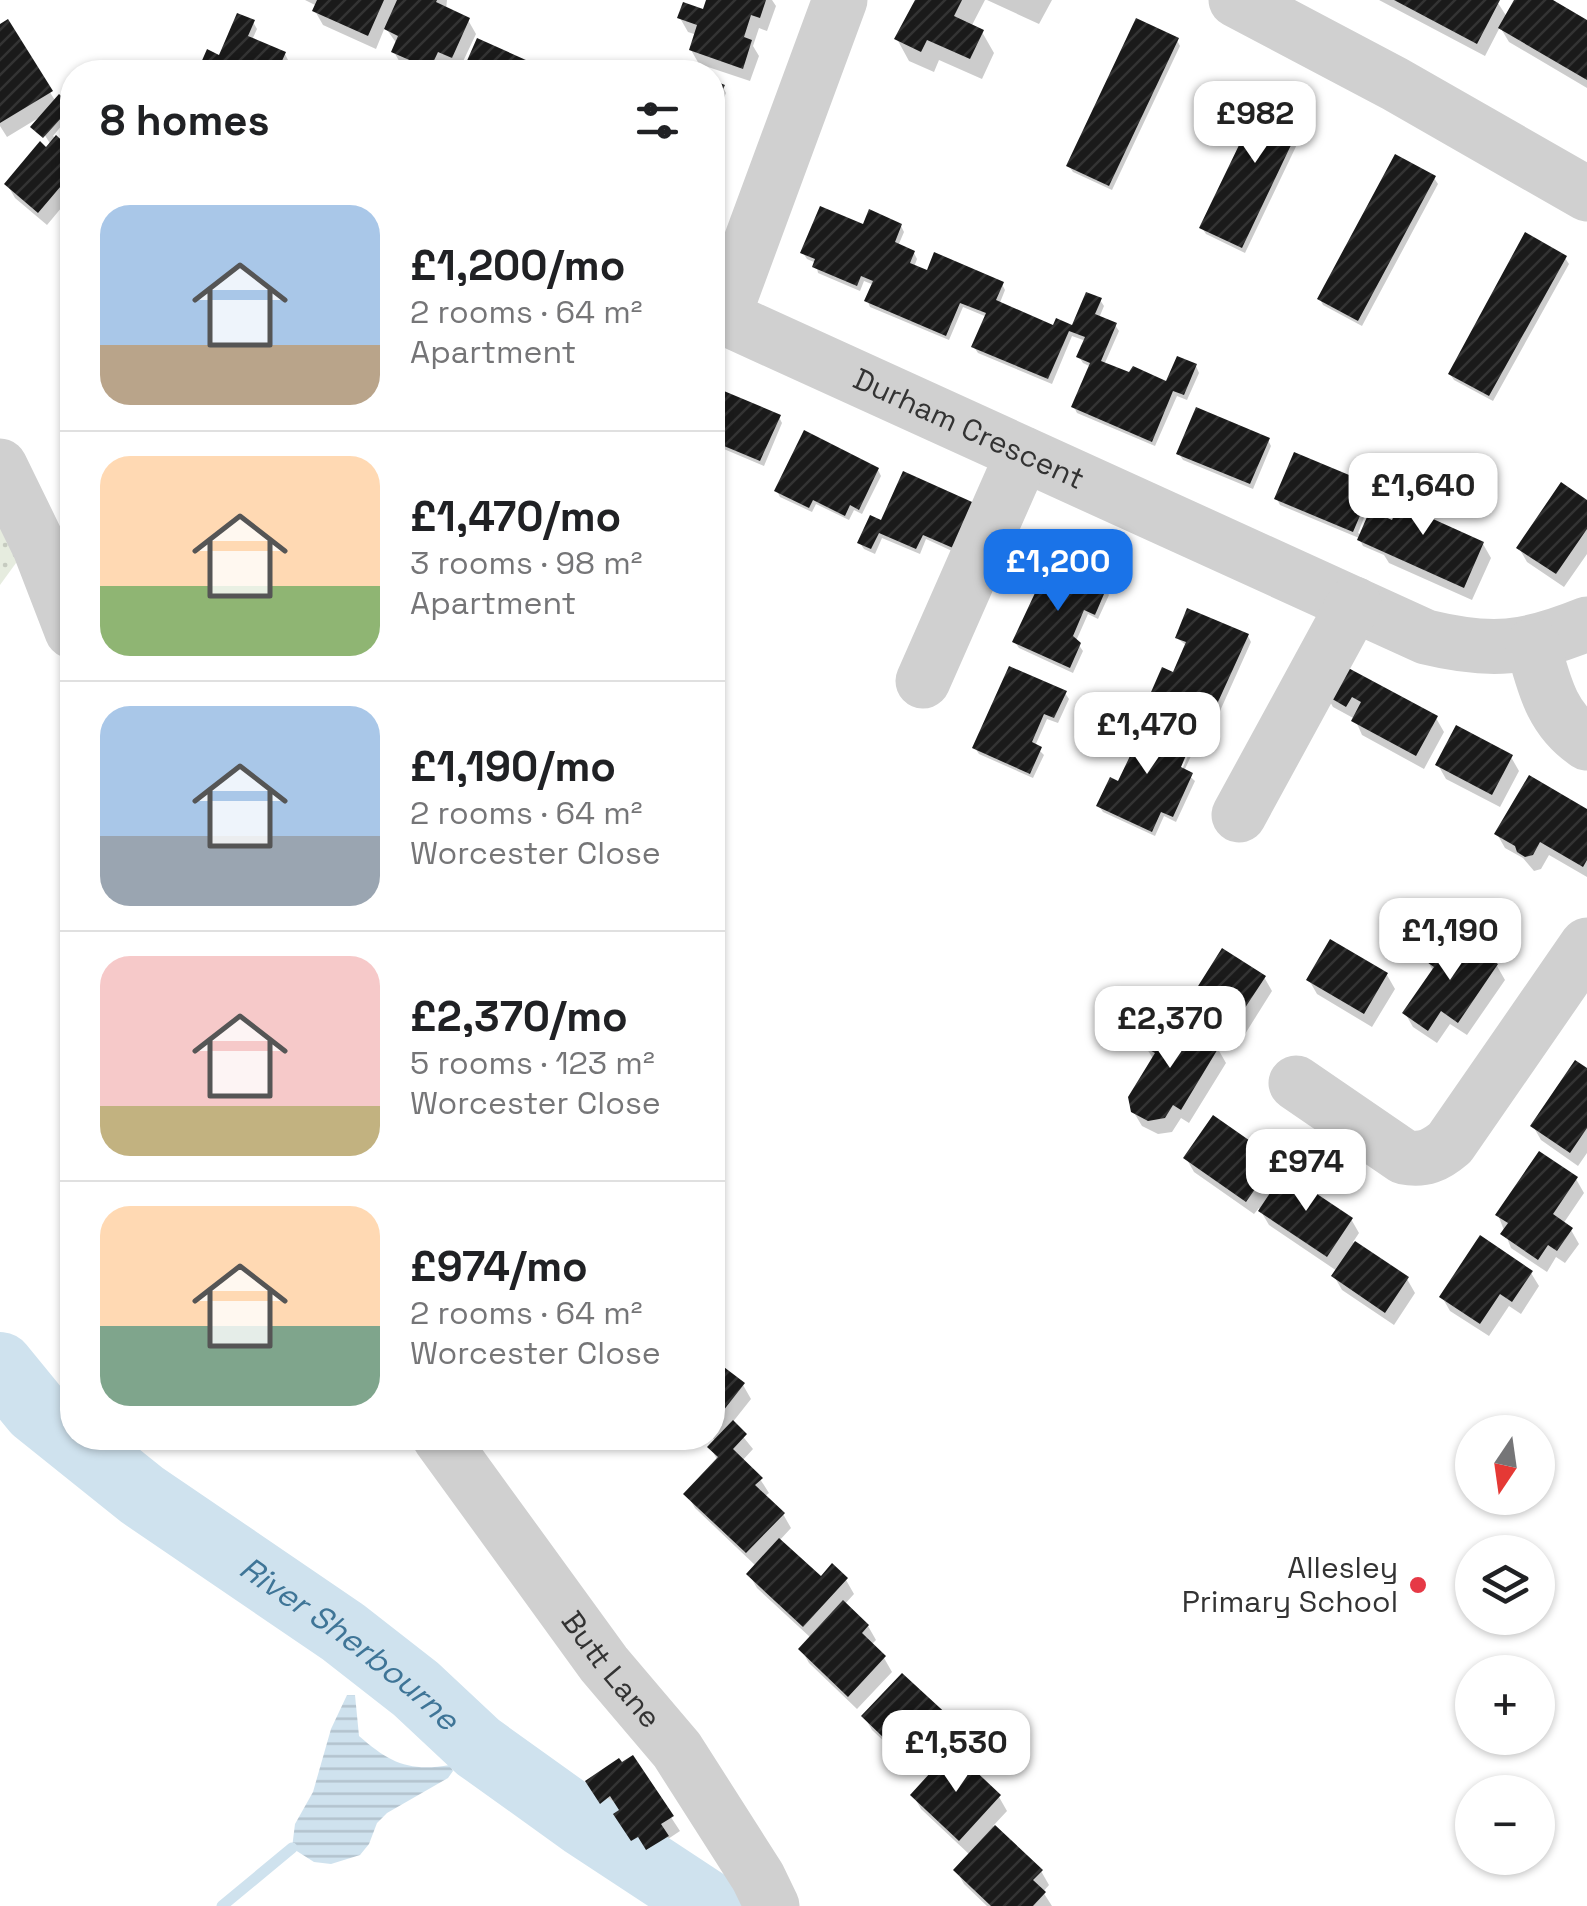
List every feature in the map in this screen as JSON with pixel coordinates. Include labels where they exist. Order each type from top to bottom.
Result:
[{"type":"street","name":"Durham Crescent","points":[[725,296],[840,0]]},
{"type":"street","points":[[1236,0],[1395,84],[1587,194]]},
{"type":"street","name":"Durham Crescent","points":[[725,317],[1426,637],[1496,648],[1533,644],[1587,624]]},
{"type":"street","points":[[922,682],[1024,454]]},
{"type":"street","points":[[0,466],[40,548],[60,600]]},
{"type":"street","points":[[1239,815],[1354,604]]},
{"type":"street","points":[[1533,644],[1549,700],[1562,720],[1587,743]]},
{"type":"street","points":[[1296,1083],[1404,1157],[1418,1160],[1437,1154],[1450,1143],[1587,945]]},
{"type":"street","name":"Butt Lane","points":[[449,1450],[604,1664],[677,1750],[772,1906]]},
{"type":"shaded area","points":[[0,505],[24,552],[0,585]]},
{"type":"water","points":[[347,1695],[355,1695],[359,1736],[381,1753],[411,1766],[450,1765],[453,1771],[448,1778],[387,1813],[377,1823],[360,1855],[331,1864],[314,1862],[292,1848],[295,1824],[313,1792],[331,1729]]},
{"type":"building","points":[[317,0],[384,0],[368,36],[312,11]]},
{"type":"building","points":[[397,0],[437,0],[470,18],[452,58],[438,52],[434,60],[409,60],[391,52],[398,36],[384,29]]},
{"type":"building","points":[[706,0],[766,0],[760,18],[751,15],[744,37],[752,40],[743,69],[689,50],[697,25],[677,18],[683,2],[703,9]]},
{"type":"building","points":[[915,0],[962,0],[954,16],[984,30],[970,59],[927,40],[921,52],[894,39]]},
{"type":"building","points":[[1394,0],[1500,0],[1477,44]]},
{"type":"building","points":[[1514,0],[1553,0],[1587,20],[1587,80],[1498,28]]},
{"type":"building","points":[[237,13],[255,20],[248,36],[286,52],[282,60],[202,60],[207,49],[219,55]]},
{"type":"building","points":[[1136,18],[1179,38],[1109,186],[1066,166]]},
{"type":"building","points":[[8,19],[53,91],[0,123],[0,24]]},
{"type":"building","points":[[477,38],[526,60],[467,60]]},
{"type":"building","points":[[1269,83],[1311,103],[1242,248],[1199,228]]},
{"type":"building","points":[[59,94],[60,119],[43,138],[30,127]]},
{"type":"building","points":[[56,135],[60,139],[60,187],[38,213],[4,184],[40,141],[46,147]]},
{"type":"building","points":[[1395,154],[1436,176],[1358,321],[1317,299]]},
{"type":"building","points":[[820,206],[863,224],[869,209],[902,224],[895,242],[915,251],[910,263],[927,270],[934,252],[1004,282],[996,300],[1053,325],[1056,318],[1072,325],[1086,292],[1102,298],[1095,314],[1117,323],[1101,361],[1129,372],[1133,366],[1166,381],[1177,356],[1197,364],[1184,395],[1173,391],[1152,442],[1071,407],[1090,363],[1076,357],[1085,337],[1069,331],[1048,379],[971,347],[986,313],[960,303],[946,336],[864,301],[873,281],[861,276],[857,286],[812,267],[815,259],[800,253]]},
{"type":"building","points":[[1525,232],[1567,256],[1489,396],[1448,374]]},
{"type":"building","points":[[725,391],[781,415],[760,461],[725,446]]},
{"type":"building","points":[[1196,407],[1270,438],[1250,484],[1176,454]]},
{"type":"building","points":[[804,430],[879,468],[859,510],[850,505],[845,516],[813,500],[809,508],[774,491]]},
{"type":"building","points":[[1294,452],[1373,485],[1353,532],[1274,499]]},
{"type":"building","points":[[903,471],[981,506],[960,551],[923,535],[916,549],[879,533],[871,549],[857,543],[870,515],[881,520]]},
{"type":"building","points":[[1411,478],[1433,488],[1422,514],[1484,542],[1464,588],[1357,540],[1370,510],[1392,520]]},
{"type":"building","points":[[1561,482],[1587,500],[1587,529],[1556,574],[1516,548]]},
{"type":"building","points":[[1050,561],[1107,587],[1095,615],[1084,610],[1073,636],[1081,643],[1070,668],[1012,642]]},
{"type":"building","points":[[1187,608],[1249,634],[1207,726],[1148,699],[1162,667],[1173,672],[1186,642],[1175,638]]},
{"type":"building","points":[[1339,663],[1438,716],[1416,756],[1351,721],[1361,702],[1352,697],[1346,707],[1322,693]]},
{"type":"building","points":[[1009,666],[1067,691],[1054,718],[1044,714],[1032,742],[1042,747],[1030,774],[972,748]]},
{"type":"building","points":[[1131,719],[1190,746],[1181,767],[1193,773],[1173,817],[1161,812],[1152,832],[1096,806],[1110,777],[1118,781],[1130,756],[1117,750]]},
{"type":"building","points":[[1456,725],[1513,755],[1492,795],[1435,765]]},
{"type":"building","points":[[1529,775],[1587,809],[1587,860],[1583,867],[1540,842],[1533,855],[1525,857],[1494,834]]},
{"type":"building","points":[[1457,936],[1498,964],[1458,1023],[1441,1011],[1428,1031],[1402,1013],[1434,967],[1424,960],[1437,942],[1448,949]]},
{"type":"building","points":[[1330,939],[1388,973],[1364,1014],[1306,980]]},
{"type":"building","points":[[1222,948],[1266,976],[1231,1029],[1188,1002]]},
{"type":"building","points":[[1173,1020],[1219,1047],[1181,1110],[1173,1105],[1165,1118],[1148,1121],[1131,1112],[1128,1097],[1155,1053],[1142,1046],[1153,1029],[1163,1035]]},
{"type":"building","points":[[1575,1060],[1587,1068],[1587,1128],[1570,1153],[1530,1126]]},
{"type":"building","points":[[1213,1115],[1276,1159],[1246,1202],[1183,1158]]},
{"type":"building","points":[[1539,1151],[1578,1177],[1553,1214],[1573,1228],[1557,1251],[1548,1245],[1538,1260],[1500,1234],[1508,1223],[1495,1215]]},
{"type":"building","points":[[1284,1172],[1353,1218],[1327,1257],[1258,1211]]},
{"type":"building","points":[[1480,1235],[1533,1271],[1512,1302],[1500,1294],[1480,1324],[1439,1297]]},
{"type":"building","points":[[1355,1241],[1409,1277],[1385,1313],[1331,1276]]},
{"type":"building","points":[[725,1368],[745,1383],[725,1408]]},
{"type":"building","points":[[733,1420],[747,1434],[733,1449],[763,1478],[755,1485],[785,1513],[746,1553],[683,1494],[718,1457],[710,1450],[725,1450],[725,1428]]},
{"type":"building","points":[[779,1538],[821,1576],[832,1563],[848,1578],[803,1627],[746,1574]]},
{"type":"building","points":[[843,1600],[869,1625],[862,1633],[886,1656],[848,1697],[798,1649]]},
{"type":"building","points":[[902,1673],[952,1719],[910,1763],[861,1716]]},
{"type":"building","points":[[952,1749],[1001,1795],[959,1841],[910,1795]]},
{"type":"building","points":[[633,1755],[674,1816],[661,1824],[669,1836],[646,1850],[638,1837],[631,1841],[613,1814],[619,1810],[610,1796],[600,1804],[585,1781],[619,1758],[622,1762]]},
{"type":"building","points":[[995,1825],[1043,1870],[1033,1880],[1046,1892],[1033,1906],[991,1906],[953,1870]]},
{"type":"waterway","name":"River Sherbourne","points":[[0,1366],[36,1410],[60,1429]]},
{"type":"waterway","name":"River Sherbourne","points":[[86,1450],[142,1495],[343,1632],[416,1689],[478,1747],[710,1906]]},
{"type":"waterway","points":[[222,1906],[292,1848]]},
{"type":"place","name":"Allesley Primary School","points":[[1418,1585]]}]
